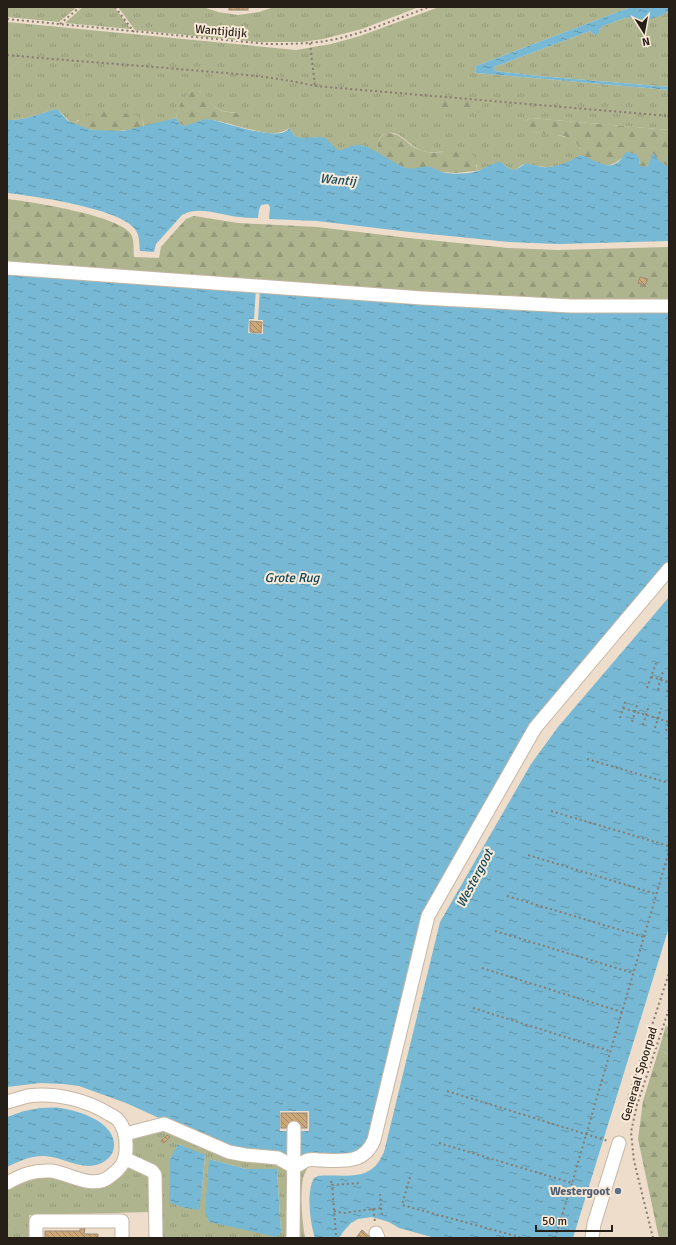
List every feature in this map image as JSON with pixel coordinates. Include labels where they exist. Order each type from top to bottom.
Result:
[{"type":"lane","points":[[7,268],[422,298],[571,306],[669,306]]},
{"type":"lane","points":[[294,1167],[309,1160],[346,1161],[357,1158],[366,1153],[372,1145],[428,916],[535,728],[669,569]]},
{"type":"lane","points":[[7,1102],[28,1096],[59,1096],[86,1102],[104,1110],[119,1120],[126,1134],[126,1159],[119,1169],[108,1178],[99,1182],[89,1182],[50,1171],[26,1173],[7,1182]]},
{"type":"lane","points":[[126,1134],[164,1124],[229,1152],[278,1158],[294,1167]]},
{"type":"lane","points":[[293,1238],[294,1128]]},
{"type":"lane","points":[[592,1238],[614,1142]]},
{"type":"lane","points":[[126,1159],[152,1170],[155,1175],[156,1238]]},
{"type":"lane","points":[[36,1238],[36,1221],[122,1222],[122,1238]]},
{"type":"path","points":[[60,24],[80,7]]},
{"type":"path","points":[[115,7],[134,32]]},
{"type":"path","name":"Wantijdijk","points":[[7,19],[268,44],[310,43],[336,39],[369,29],[429,7]]},
{"type":"path","points":[[310,43],[315,86]]},
{"type":"path","points":[[7,55],[264,76],[315,86],[669,116]]},
{"type":"path","points":[[647,688],[656,663]]},
{"type":"path","points":[[658,690],[663,671]]},
{"type":"path","points":[[651,677],[669,682]]},
{"type":"path","points":[[668,692],[669,686]]},
{"type":"path","points":[[620,718],[626,699]]},
{"type":"path","points":[[632,722],[638,702]]},
{"type":"path","points":[[643,725],[649,705]]},
{"type":"path","points":[[623,708],[669,722],[666,731]]},
{"type":"path","points":[[655,728],[661,708]]},
{"type":"path","points":[[587,759],[669,784]]},
{"type":"path","points":[[551,811],[669,846]]},
{"type":"path","points":[[556,1238],[669,851]]},
{"type":"path","points":[[528,855],[656,894]]},
{"type":"path","points":[[507,896],[644,937]]},
{"type":"path","points":[[495,931],[633,973]]},
{"type":"path","points":[[482,968],[622,1012]]},
{"type":"path","points":[[637,1105],[628,1099],[669,973]]},
{"type":"path","points":[[473,1008],[610,1051]]},
{"type":"path","name":"Generaal Spoorpad","points":[[653,1238],[634,1161],[631,1132],[637,1105],[669,1009]]},
{"type":"path","points":[[447,1091],[614,1142]]},
{"type":"path","points":[[439,1143],[572,1183]]},
{"type":"path","points":[[410,1177],[402,1205],[523,1238]]},
{"type":"path","points":[[332,1181],[336,1235]]},
{"type":"path","points":[[332,1185],[360,1184]]},
{"type":"path","points":[[380,1194],[382,1216]]},
{"type":"path","points":[[334,1212],[343,1214],[381,1208]]},
{"type":"green space","points":[[7,7],[77,7],[59,22],[7,17]]},
{"type":"green space","points":[[83,7],[114,7],[131,29],[65,23]]},
{"type":"green space","points":[[118,7],[203,7],[218,12],[238,15],[259,12],[274,7],[419,7],[362,29],[323,39],[303,42],[258,42],[135,30]]},
{"type":"green space","points":[[439,7],[631,7],[476,66],[475,72],[669,90],[669,130],[531,118],[525,121],[532,132],[566,137],[577,144],[580,149],[580,155],[568,162],[554,167],[526,164],[513,170],[505,165],[491,165],[476,171],[477,165],[461,157],[445,152],[423,151],[394,133],[384,134],[380,137],[377,153],[362,145],[338,150],[319,137],[300,139],[295,136],[289,128],[279,133],[273,133],[244,128],[246,123],[239,113],[217,109],[202,92],[199,91],[179,108],[176,118],[144,127],[143,121],[78,120],[73,124],[55,109],[25,118],[7,120],[7,22],[296,50],[331,44],[360,36]]},
{"type":"green space","points":[[669,10],[669,87],[495,71],[494,67],[590,31],[594,35],[603,26],[628,17],[635,19],[663,15]]},
{"type":"green space","points":[[194,91],[199,91],[206,95],[212,104],[221,111],[245,115],[246,123],[244,128],[212,120],[201,121],[187,126],[181,125],[176,118],[180,106],[184,99]]},
{"type":"green space","points":[[433,97],[483,103],[481,113],[430,106]]},
{"type":"green space","points":[[105,112],[137,116],[142,120],[144,127],[108,132],[91,130],[73,124],[84,117]]},
{"type":"green space","points":[[531,118],[669,130],[669,167],[660,162],[653,154],[647,167],[640,166],[639,159],[622,158],[610,165],[602,165],[580,155],[580,148],[576,143],[564,136],[532,132],[523,127],[525,121]]},
{"type":"green space","points":[[386,133],[396,135],[415,148],[426,152],[463,151],[472,154],[475,158],[476,171],[456,173],[440,172],[430,167],[412,170],[396,164],[377,153],[379,139]]},
{"type":"green space","points":[[7,199],[73,210],[122,226],[132,235],[134,257],[159,258],[161,247],[186,219],[194,216],[238,223],[317,227],[508,248],[558,250],[669,247],[669,301],[541,300],[7,266]]},
{"type":"green space","points":[[666,1025],[669,1029],[669,1055],[659,1049]]},
{"type":"green space","points":[[659,1049],[669,1055],[669,1238],[659,1238],[638,1139],[643,1101]]},
{"type":"green space","points":[[163,1127],[289,1164],[290,1238],[160,1238],[160,1191],[133,1158],[129,1136]],"holes":[[[178,1144],[205,1156],[202,1189],[198,1210]],[[209,1159],[246,1169],[277,1170],[281,1232]]]},
{"type":"green space","points":[[310,1163],[302,1185],[302,1208],[305,1238],[297,1238],[298,1173]]},
{"type":"green space","points":[[128,1166],[150,1172],[151,1212],[29,1215],[29,1238],[7,1238],[7,1187],[48,1173],[88,1185]]},
{"type":"water","points":[[631,7],[669,7],[669,10],[663,15],[650,19],[635,19],[628,17],[603,26],[599,30],[599,33],[594,35],[590,31],[494,67],[495,71],[669,87],[669,90],[475,72],[476,66]]},
{"type":"water","name":"Wantij","points":[[55,109],[58,110],[68,121],[91,130],[123,131],[176,118],[181,125],[185,126],[205,119],[260,132],[278,133],[284,132],[289,128],[295,136],[300,138],[325,138],[338,150],[354,145],[360,145],[369,148],[406,168],[432,167],[438,171],[452,174],[474,172],[494,163],[500,162],[513,170],[525,164],[551,167],[566,163],[580,155],[604,165],[610,165],[621,160],[626,152],[636,154],[639,159],[640,166],[647,167],[653,153],[660,162],[669,167],[669,241],[558,244],[509,242],[317,221],[269,219],[270,207],[268,204],[261,205],[258,218],[232,216],[202,211],[188,212],[182,215],[156,244],[154,252],[140,251],[139,239],[136,230],[125,221],[93,209],[74,204],[7,193],[7,120],[25,118]]},
{"type":"water","name":"Grote Rug","points":[[7,270],[669,307],[669,564],[544,712],[431,899],[365,1150],[337,1158],[246,1152],[212,1142],[126,1103],[79,1086],[40,1083],[7,1087]]},
{"type":"water","name":"Westergoot","points":[[669,597],[669,927],[573,1238],[435,1238],[399,1228],[389,1222],[372,1217],[358,1219],[351,1223],[339,1238],[315,1238],[310,1216],[309,1199],[314,1178],[318,1176],[347,1176],[367,1172],[376,1165],[384,1152],[440,922],[531,764],[558,727]]},
{"type":"water","points":[[40,1108],[68,1109],[94,1118],[112,1135],[114,1146],[111,1155],[98,1165],[91,1166],[75,1164],[52,1157],[35,1156],[7,1167],[7,1117],[24,1111]]},
{"type":"water","points":[[178,1144],[205,1155],[199,1210],[181,1207],[169,1202],[170,1159]]},
{"type":"water","points":[[209,1159],[246,1169],[277,1169],[281,1232],[277,1237],[209,1222],[205,1211]]},
{"type":"pier","points":[[256,288],[260,289],[258,320],[263,320],[263,334],[248,333],[249,319],[254,319]]},
{"type":"pier","points":[[280,1111],[309,1111],[309,1131],[280,1131]]},
{"type":"building","points":[[229,7],[239,7],[239,10],[229,10]]},
{"type":"building","points":[[239,7],[248,7],[248,10],[239,10]]},
{"type":"building","points":[[640,277],[648,279],[645,285],[638,283]]},
{"type":"building","points":[[250,321],[262,322],[261,333],[250,332]]},
{"type":"building","points":[[281,1113],[307,1113],[307,1128],[281,1128]]},
{"type":"building","points":[[167,1135],[170,1137],[164,1143],[161,1141]]},
{"type":"building","points":[[80,1228],[85,1228],[84,1234],[98,1234],[98,1238],[45,1238],[45,1231],[80,1231]]},
{"type":"building","points":[[362,1230],[371,1238],[356,1238]]},
{"type":"place","name":"Westergoot","points":[[618,1191]]}]
